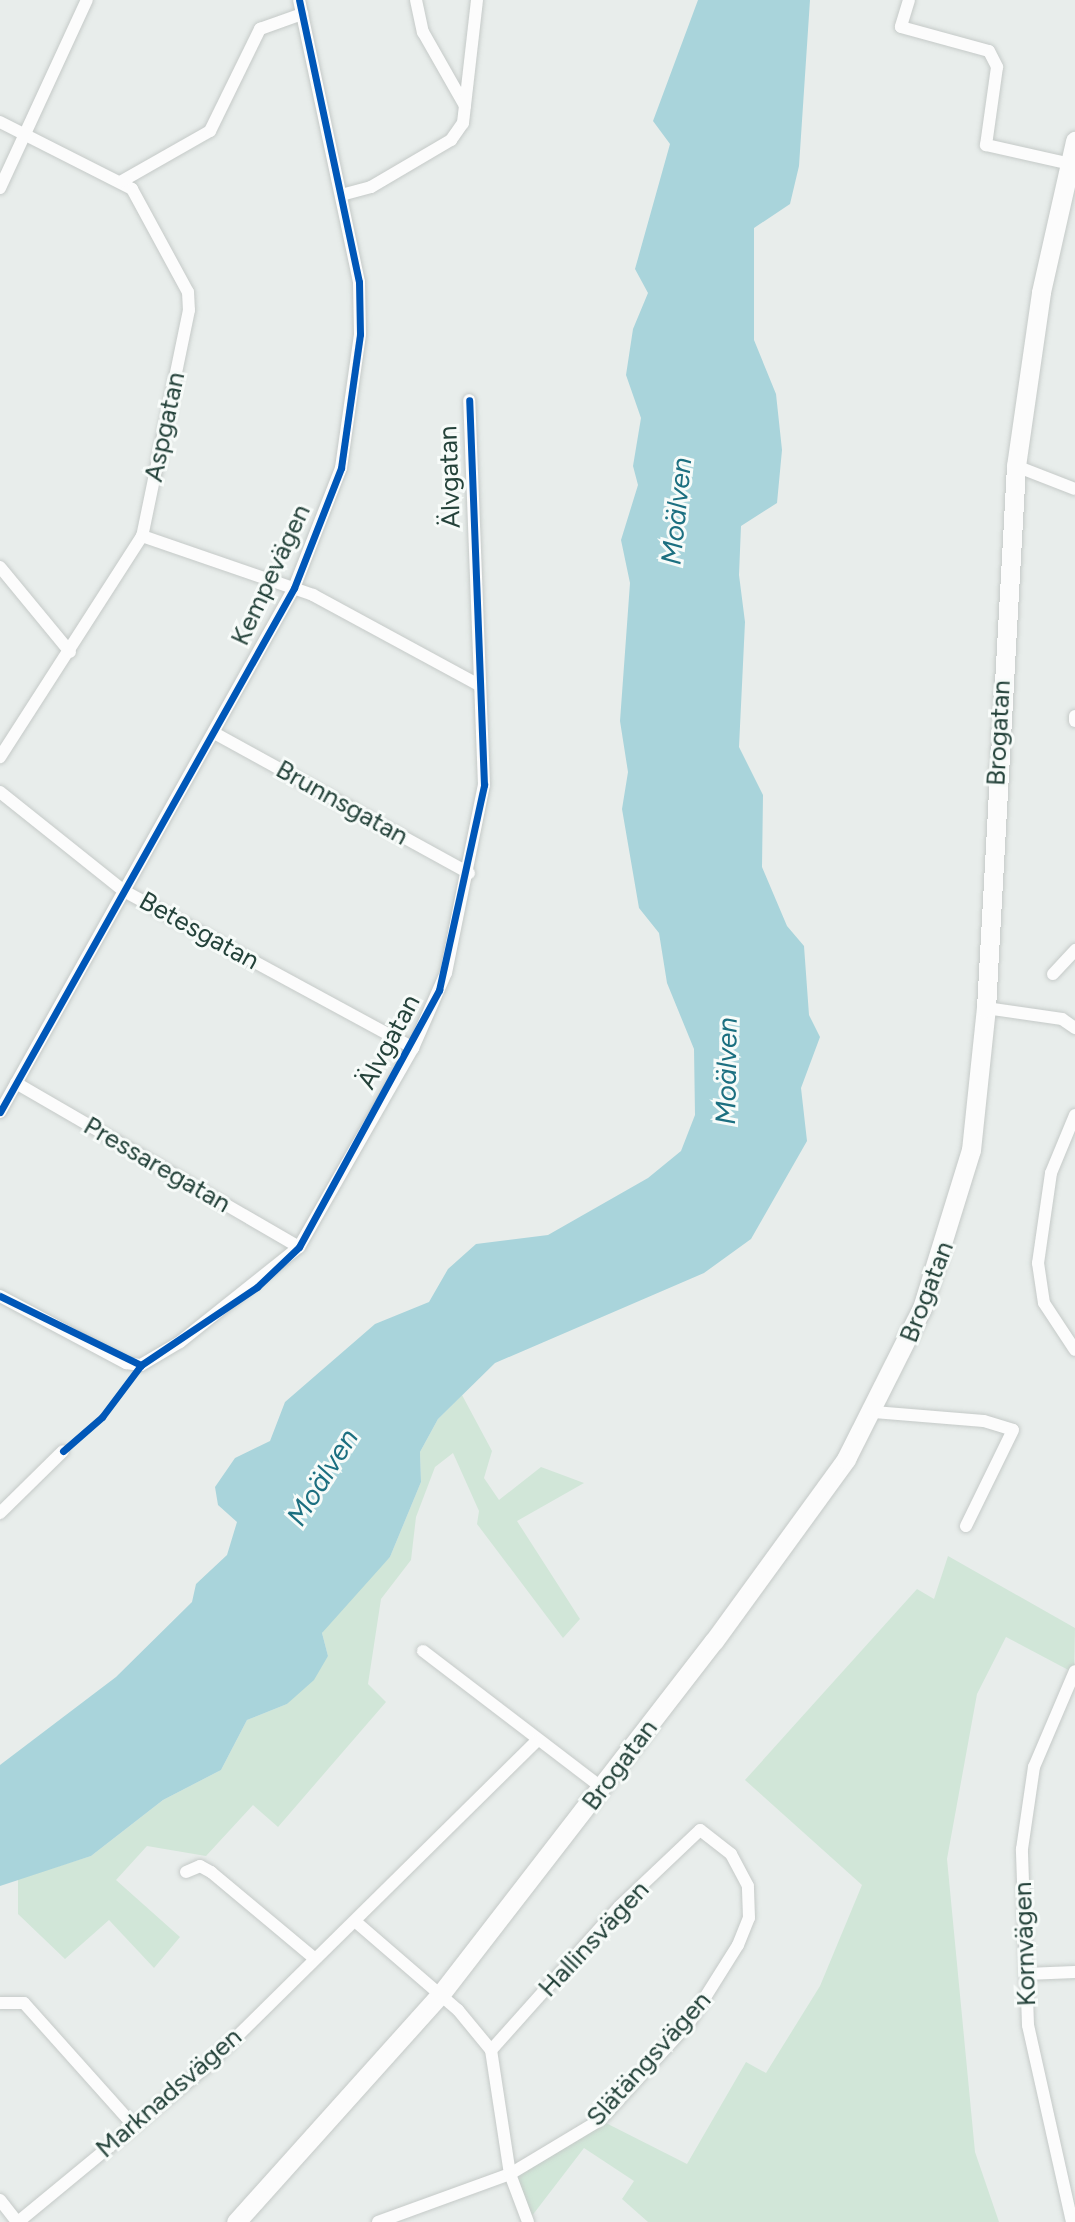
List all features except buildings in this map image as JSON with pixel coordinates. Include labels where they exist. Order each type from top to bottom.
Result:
[{"type":"main road","name":"Brogatan","points":[[236,2222],[440,1994],[602,1788],[815,1504],[874,1412],[950,1232],[971,1150],[986,1008],[1016,466],[1041,292],[1075,141]]},
{"type":"street","points":[[0,188],[87,0]]},
{"type":"street","name":"Kempevägen","points":[[0,1112],[294,587],[341,468],[350,421],[359,290],[345,194],[299,0]]},
{"type":"street","points":[[416,0],[423,32],[465,106]]},
{"type":"street","points":[[345,194],[371,187],[451,140],[465,106],[477,0]]},
{"type":"street","points":[[908,0],[901,27],[989,51],[997,67],[986,145],[1070,164]]},
{"type":"street","points":[[0,122],[122,181],[210,131],[260,29],[302,14]]},
{"type":"street","name":"Aspgatan","points":[[0,757],[142,537],[188,292],[122,181]]},
{"type":"street","name":"Älvgatan","points":[[0,1296],[141,1365],[257,1287],[299,1247],[413,1048],[446,973],[469,873],[484,785],[477,684],[469,400]]},
{"type":"street","points":[[1016,466],[1075,489]]},
{"type":"street","points":[[142,537],[294,587],[477,684]]},
{"type":"street","points":[[0,567],[70,652]]},
{"type":"street","name":"Brunnsgatan","points":[[214,733],[469,873]]},
{"type":"street","name":"Betesgatan","points":[[0,792],[124,891],[413,1048]]},
{"type":"street","points":[[1053,974],[1075,950]]},
{"type":"street","points":[[986,1008],[1062,1019],[1075,1028]]},
{"type":"street","name":"Pressaregatan","points":[[16,1083],[299,1247]]},
{"type":"street","points":[[1075,1115],[1051,1173],[1038,1263],[1044,1303],[1075,1350]]},
{"type":"street","points":[[874,1412],[984,1421],[1013,1430],[966,1526]]},
{"type":"street","points":[[0,1513],[63,1451]]},
{"type":"street","points":[[423,1651],[536,1741],[602,1788]]},
{"type":"street","name":"Kornvägen","points":[[1072,2222],[1038,2085],[1027,1974],[1027,1804],[1034,1767],[1075,1671]]},
{"type":"street","name":"Marknadsvägen","points":[[18,2222],[207,2066],[314,1958],[356,1922],[536,1741]]},
{"type":"street","name":"Hallinsvägen","points":[[491,2050],[619,1908],[700,1830]]},
{"type":"street","name":"Slätängsvägen","points":[[378,2222],[510,2174],[600,2120],[719,1979],[748,1918],[748,1886],[731,1854],[700,1830]]},
{"type":"street","points":[[186,1872],[200,1866],[211,1872],[314,1958]]},
{"type":"street","points":[[356,1922],[424,1987],[440,1994],[491,2050],[510,2174],[528,2222]]},
{"type":"street","points":[[1027,1974],[1075,1972]]},
{"type":"street","points":[[0,2003],[23,2003],[134,2126]]},
{"type":"street","points":[[0,2200],[18,2222]]},
{"type":"green space","points":[[462,1395],[492,1451],[484,1478],[499,1500],[541,1467],[584,1483],[517,1521],[580,1619],[563,1638],[477,1524],[479,1511],[453,1453],[435,1467],[416,1517],[411,1560],[381,1599],[368,1684],[386,1702],[278,1827],[253,1805],[206,1856],[147,1846],[116,1880],[180,1937],[154,1968],[109,1920],[65,1959],[18,1914],[18,1879],[91,1856],[163,1800],[221,1770],[247,1720],[287,1704],[328,1656],[322,1633],[333,1615],[390,1557],[421,1482],[420,1452],[438,1419]]},
{"type":"green space","points":[[948,1556],[1075,1628],[1074,1673],[1006,1637],[977,1694],[947,1859],[975,2152],[999,2222],[648,2222],[622,2199],[634,2181],[584,2148],[528,2221],[510,2174],[600,2120],[687,2164],[746,2062],[766,2073],[820,1986],[862,1885],[745,1780],[917,1589],[934,1599]]},
{"type":"water","name":"Moälven","points":[[698,0],[810,0],[799,166],[790,204],[754,228],[754,340],[776,394],[782,450],[777,503],[741,526],[739,575],[745,622],[739,747],[763,795],[762,867],[787,926],[804,946],[809,1015],[820,1037],[801,1088],[807,1141],[751,1239],[704,1273],[495,1363],[438,1419],[420,1452],[421,1482],[390,1557],[322,1633],[328,1656],[314,1680],[287,1704],[247,1720],[221,1770],[163,1800],[91,1856],[0,1886],[0,1765],[116,1677],[192,1602],[196,1584],[227,1555],[237,1522],[218,1505],[215,1487],[235,1458],[270,1441],[285,1402],[375,1324],[429,1302],[448,1269],[476,1244],[548,1235],[648,1178],[681,1151],[695,1115],[694,1049],[667,983],[659,933],[639,908],[622,809],[628,772],[620,721],[630,583],[621,540],[638,485],[633,466],[641,418],[626,375],[633,329],[648,293],[635,269],[670,144],[653,121]]},
{"type":"cycle path","points":[[0,1112],[294,588],[341,468],[360,334],[359,282],[299,0]]},
{"type":"cycle path","points":[[63,1451],[102,1417],[141,1365],[257,1287],[299,1247],[439,990],[484,785],[469,400]]},
{"type":"cycle path","points":[[0,1296],[141,1365]]}]
